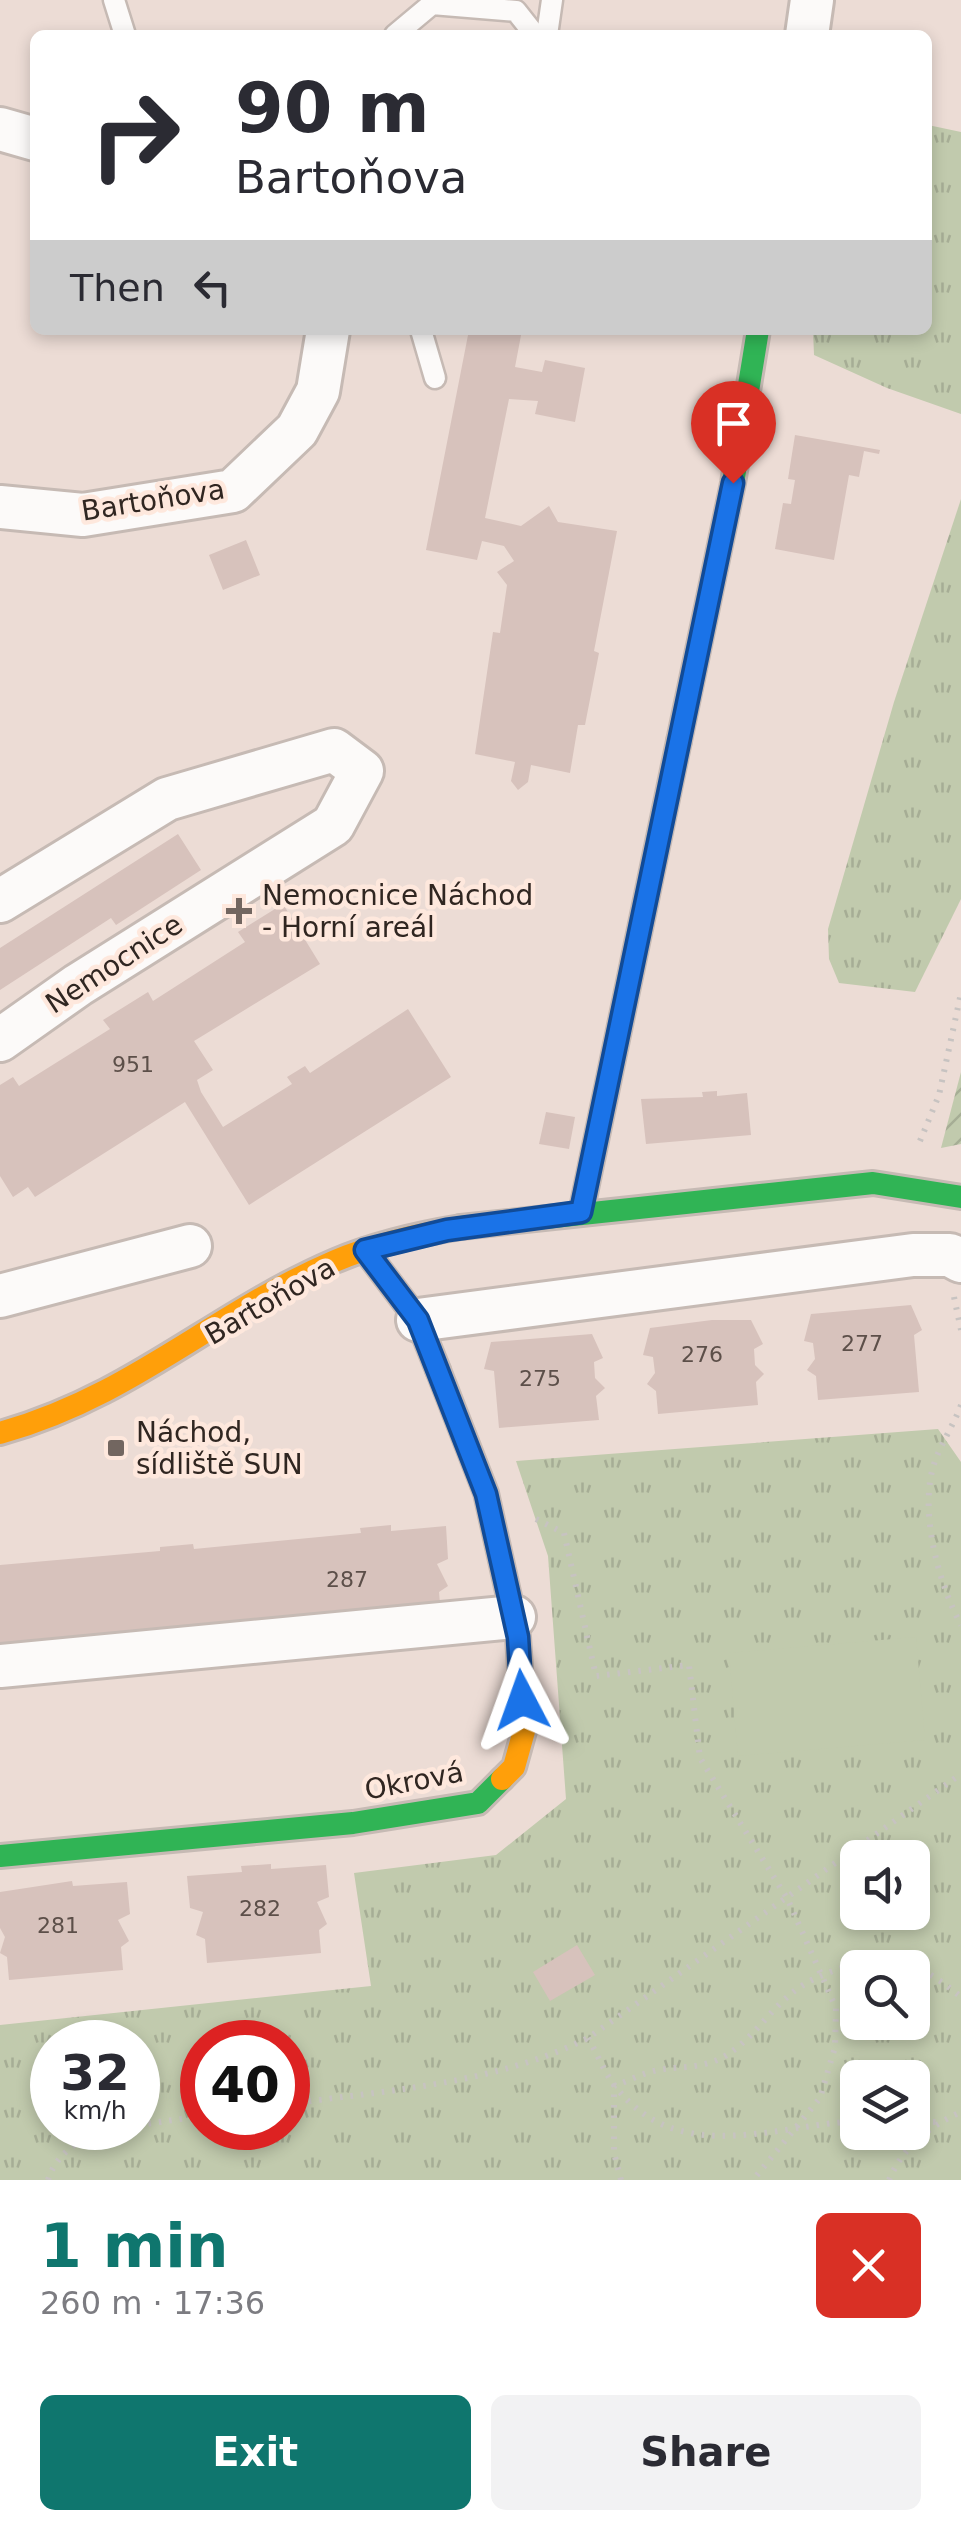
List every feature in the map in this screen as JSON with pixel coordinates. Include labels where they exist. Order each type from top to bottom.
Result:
[{"type":"street","points":[[807,30],[812,0]]},
{"type":"street","points":[[0,129],[30,137]]},
{"type":"street","name":"Bartoňova","points":[[0,507],[83,515],[233,490],[297,430],[318,391],[327,335]]},
{"type":"street","points":[[581,1212],[733,483],[757,335]]},
{"type":"street","name":"Nemocnice","points":[[0,901],[167,798],[334,750],[362,771],[334,825],[78,985],[0,1040]]},
{"type":"street","points":[[914,1186],[961,1173]]},
{"type":"street","name":"Bartoňova","points":[[0,1433],[97,1402],[139,1380],[290,1283],[365,1250],[447,1230],[828,1187],[914,1186],[961,1197]]},
{"type":"street","points":[[0,1296],[190,1246]]},
{"type":"street","name":"Okrová","points":[[0,1856],[353,1823],[478,1803],[514,1767],[524,1730],[514,1617],[486,1494],[418,1320],[365,1250]]},
{"type":"street","points":[[418,1320],[914,1255],[950,1255],[961,1261]]},
{"type":"street","points":[[0,1666],[514,1617]]},
{"type":"lane","points":[[114,0],[123,30]]},
{"type":"lane","points":[[548,30],[552,0]]},
{"type":"lane","points":[[401,30],[432,4],[516,12],[531,30]]},
{"type":"lane","points":[[423,335],[434,378]]},
{"type":"path","points":[[914,1186],[920,1139],[939,1095],[961,993]]},
{"type":"path","points":[[961,1404],[934,1463],[931,1523],[937,1571],[961,1626]]},
{"type":"path","points":[[486,1494],[564,1533],[596,1676],[689,1665],[700,1758],[788,1900],[825,1975],[836,2008],[835,2047],[820,2098],[753,2180]]},
{"type":"path","points":[[310,2101],[476,2078],[550,2057],[588,2038],[961,1774]]},
{"type":"path","points":[[614,2086],[658,2070],[689,2069],[721,2058],[746,2042],[794,1990],[825,1975],[870,1963],[900,1962],[940,1980],[961,1997]]},
{"type":"path","points":[[588,2038],[614,2086],[642,2112],[718,2139],[840,2123]]},
{"type":"path","points":[[614,2086],[612,2125],[622,2180]]},
{"type":"path","points":[[889,2180],[912,2143],[939,2122],[961,2112]]},
{"type":"path","points":[[930,2122],[939,2122]]},
{"type":"path","points":[[48,2180],[52,2166],[69,2150]]},
{"type":"green space","points":[[932,126],[961,132],[961,414],[887,388],[814,355],[813,335],[932,335]]},
{"type":"green space","points":[[961,499],[961,899],[915,992],[839,983],[829,959],[828,929],[894,702]]},
{"type":"green space","points":[[961,1072],[961,1144],[941,1148]]},
{"type":"green space","points":[[938,1429],[961,1462],[961,2180],[0,2180],[0,2025],[30,2022],[30,2150],[160,2150],[160,2020],[48,2020],[371,1986],[354,1873],[496,1855],[566,1799],[548,1556],[516,1461]]},
{"type":"green space","points":[[916,1637],[925,1740],[738,1756],[729,1653]]},
{"type":"building","points":[[468,335],[521,335],[515,367],[542,372],[545,360],[585,368],[575,422],[535,414],[538,401],[509,399],[485,518],[521,526],[549,506],[558,522],[617,531],[594,651],[599,653],[585,725],[578,725],[570,773],[531,765],[528,782],[518,790],[511,781],[515,762],[475,754],[493,632],[500,633],[507,585],[497,572],[514,561],[504,546],[482,541],[477,560],[426,550]]},
{"type":"building","points":[[795,435],[880,450],[879,454],[864,451],[859,477],[849,475],[834,560],[775,549],[783,503],[791,504],[795,480],[788,479]]},
{"type":"building","points":[[246,540],[260,575],[223,590],[209,555]]},
{"type":"building","points":[[178,834],[201,870],[116,925],[111,918],[0,990],[0,948]]},
{"type":"building","points":[[283,904],[320,964],[194,1041],[213,1070],[197,1080],[201,1092],[223,1127],[292,1084],[287,1077],[305,1066],[310,1073],[408,1009],[451,1077],[249,1205],[185,1102],[35,1197],[28,1187],[13,1197],[0,1176],[0,1085],[13,1077],[19,1086],[110,1029],[103,1020],[148,992],[153,1001],[245,942],[238,932]]},
{"type":"building","points":[[717,1091],[717,1096],[747,1093],[751,1135],[646,1144],[641,1099],[703,1097],[702,1092]]},
{"type":"building","points":[[546,1112],[575,1117],[569,1149],[539,1144]]},
{"type":"building","points":[[911,1305],[922,1330],[914,1335],[919,1392],[818,1400],[816,1376],[807,1370],[815,1359],[813,1343],[804,1341],[811,1314]]},
{"type":"building","points":[[712,1320],[751,1320],[763,1344],[754,1349],[755,1365],[764,1374],[756,1382],[758,1405],[658,1414],[656,1391],[647,1384],[655,1373],[653,1357],[643,1355],[650,1328]]},
{"type":"building","points":[[592,1334],[603,1358],[594,1362],[595,1378],[605,1388],[596,1396],[599,1420],[499,1428],[494,1371],[484,1369],[491,1342]]},
{"type":"building","points":[[391,1525],[391,1531],[446,1526],[448,1559],[437,1564],[448,1586],[439,1592],[441,1615],[0,1656],[0,1565],[160,1551],[160,1547],[193,1544],[194,1549],[361,1533],[360,1528]]},
{"type":"building","points":[[271,1864],[271,1869],[326,1865],[329,1897],[317,1902],[327,1924],[319,1930],[321,1953],[207,1963],[205,1939],[196,1935],[203,1912],[190,1908],[187,1876],[242,1872],[241,1866]]},
{"type":"building","points":[[72,1881],[73,1886],[127,1882],[130,1914],[118,1920],[129,1941],[121,1947],[123,1970],[9,1980],[7,1957],[0,1953],[5,1937],[0,1928],[0,1892]]},
{"type":"building","points":[[577,1945],[595,1975],[550,2001],[533,1972]]},
{"type":"traffic: fast","points":[[679,741],[733,483],[757,335]]},
{"type":"traffic: fast","points":[[461,1227],[873,1183],[961,1197]]},
{"type":"traffic: fast","points":[[0,1856],[353,1823],[478,1803],[502,1779]]},
{"type":"traffic: slow","points":[[0,1433],[91,1398],[250,1305],[335,1261],[397,1240],[461,1227]]},
{"type":"traffic: slow","points":[[438,1370],[486,1493],[518,1637],[524,1731],[514,1767],[502,1779]]},
{"type":"traffic: jam","points":[[581,1213],[679,741]]},
{"type":"traffic: jam","points":[[365,1250],[418,1320],[438,1370]]},
{"type":"place","name":"Nemocnice Náchod - Horní areál","points":[[239,911]]},
{"type":"place","name":"Náchod, sídliště SUN","points":[[116,1448]]},
{"type":"route","points":[[522,1700],[518,1637],[486,1494],[418,1320],[365,1250],[447,1230],[581,1212],[733,483]]}]
